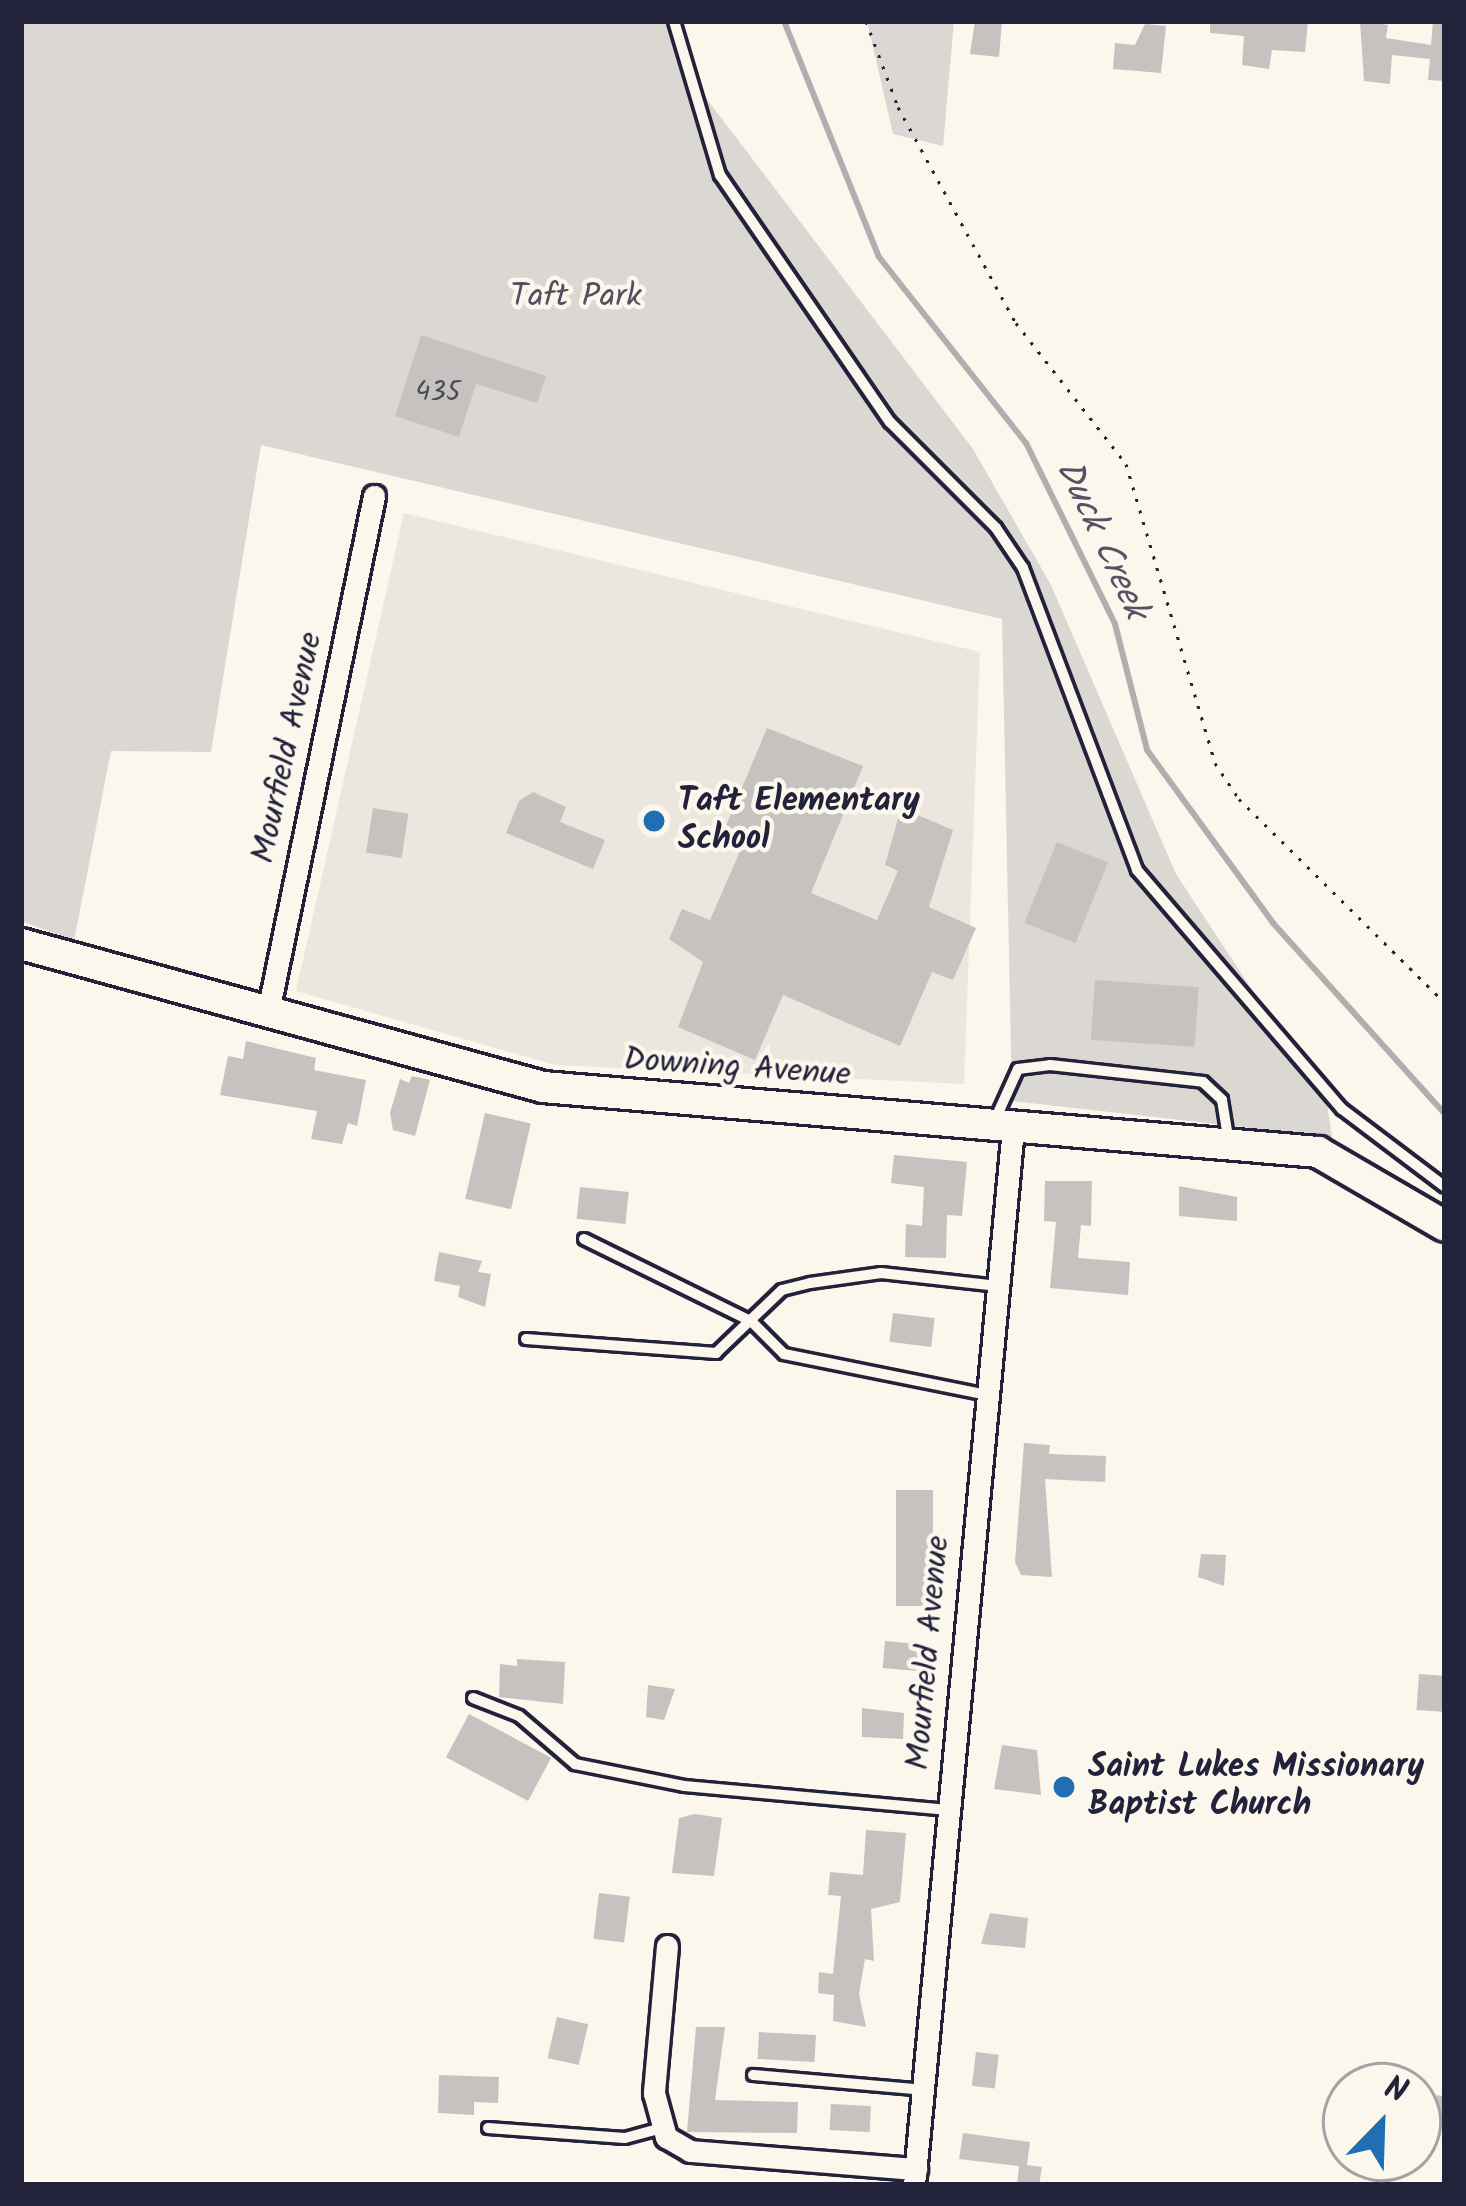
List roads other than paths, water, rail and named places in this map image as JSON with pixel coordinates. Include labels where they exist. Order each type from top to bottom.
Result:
[{"type":"street","name":"Mourfield Avenue","points":[[268,1012],[374,496]]},
{"type":"street","name":"Downing Avenue","points":[[21,944],[543,1088],[1330,1156],[1445,1226]]},
{"type":"street","name":"Mourfield Avenue","points":[[915,2177],[998,1286],[1003,1126]]},
{"type":"street","points":[[667,1946],[654,2093],[658,2129],[690,2151],[915,2177]]},
{"type":"lane","points":[[674,21],[720,175],[890,422],[996,528],[1023,568],[1137,870],[1342,1109],[1445,1186]]},
{"type":"lane","points":[[1003,1126],[1018,1069],[1050,1066],[1203,1082],[1222,1100],[1229,1144]]},
{"type":"lane","points":[[584,1239],[751,1321],[784,1354],[835,1370],[988,1395]]},
{"type":"lane","points":[[526,1339],[716,1353],[782,1290],[857,1276],[998,1286]]},
{"type":"lane","points":[[473,1698],[519,1716],[575,1764],[684,1786],[949,1810]]},
{"type":"lane","points":[[753,2074],[923,2090]]},
{"type":"lane","points":[[488,2128],[625,2138],[658,2129]]},
{"type":"waterway","name":"Duck Creek","points":[[784,21],[879,257],[1026,443],[1115,624],[1147,750],[1273,923],[1445,1114]]},
{"type":"place","name":"Taft Elementary School","points":[[654,821]]},
{"type":"place","name":"Saint Lukes Missionary Baptist Church","points":[[1064,1787]]},
{"type":"park label","name":"Taft Park","points":[[576,298]]}]
